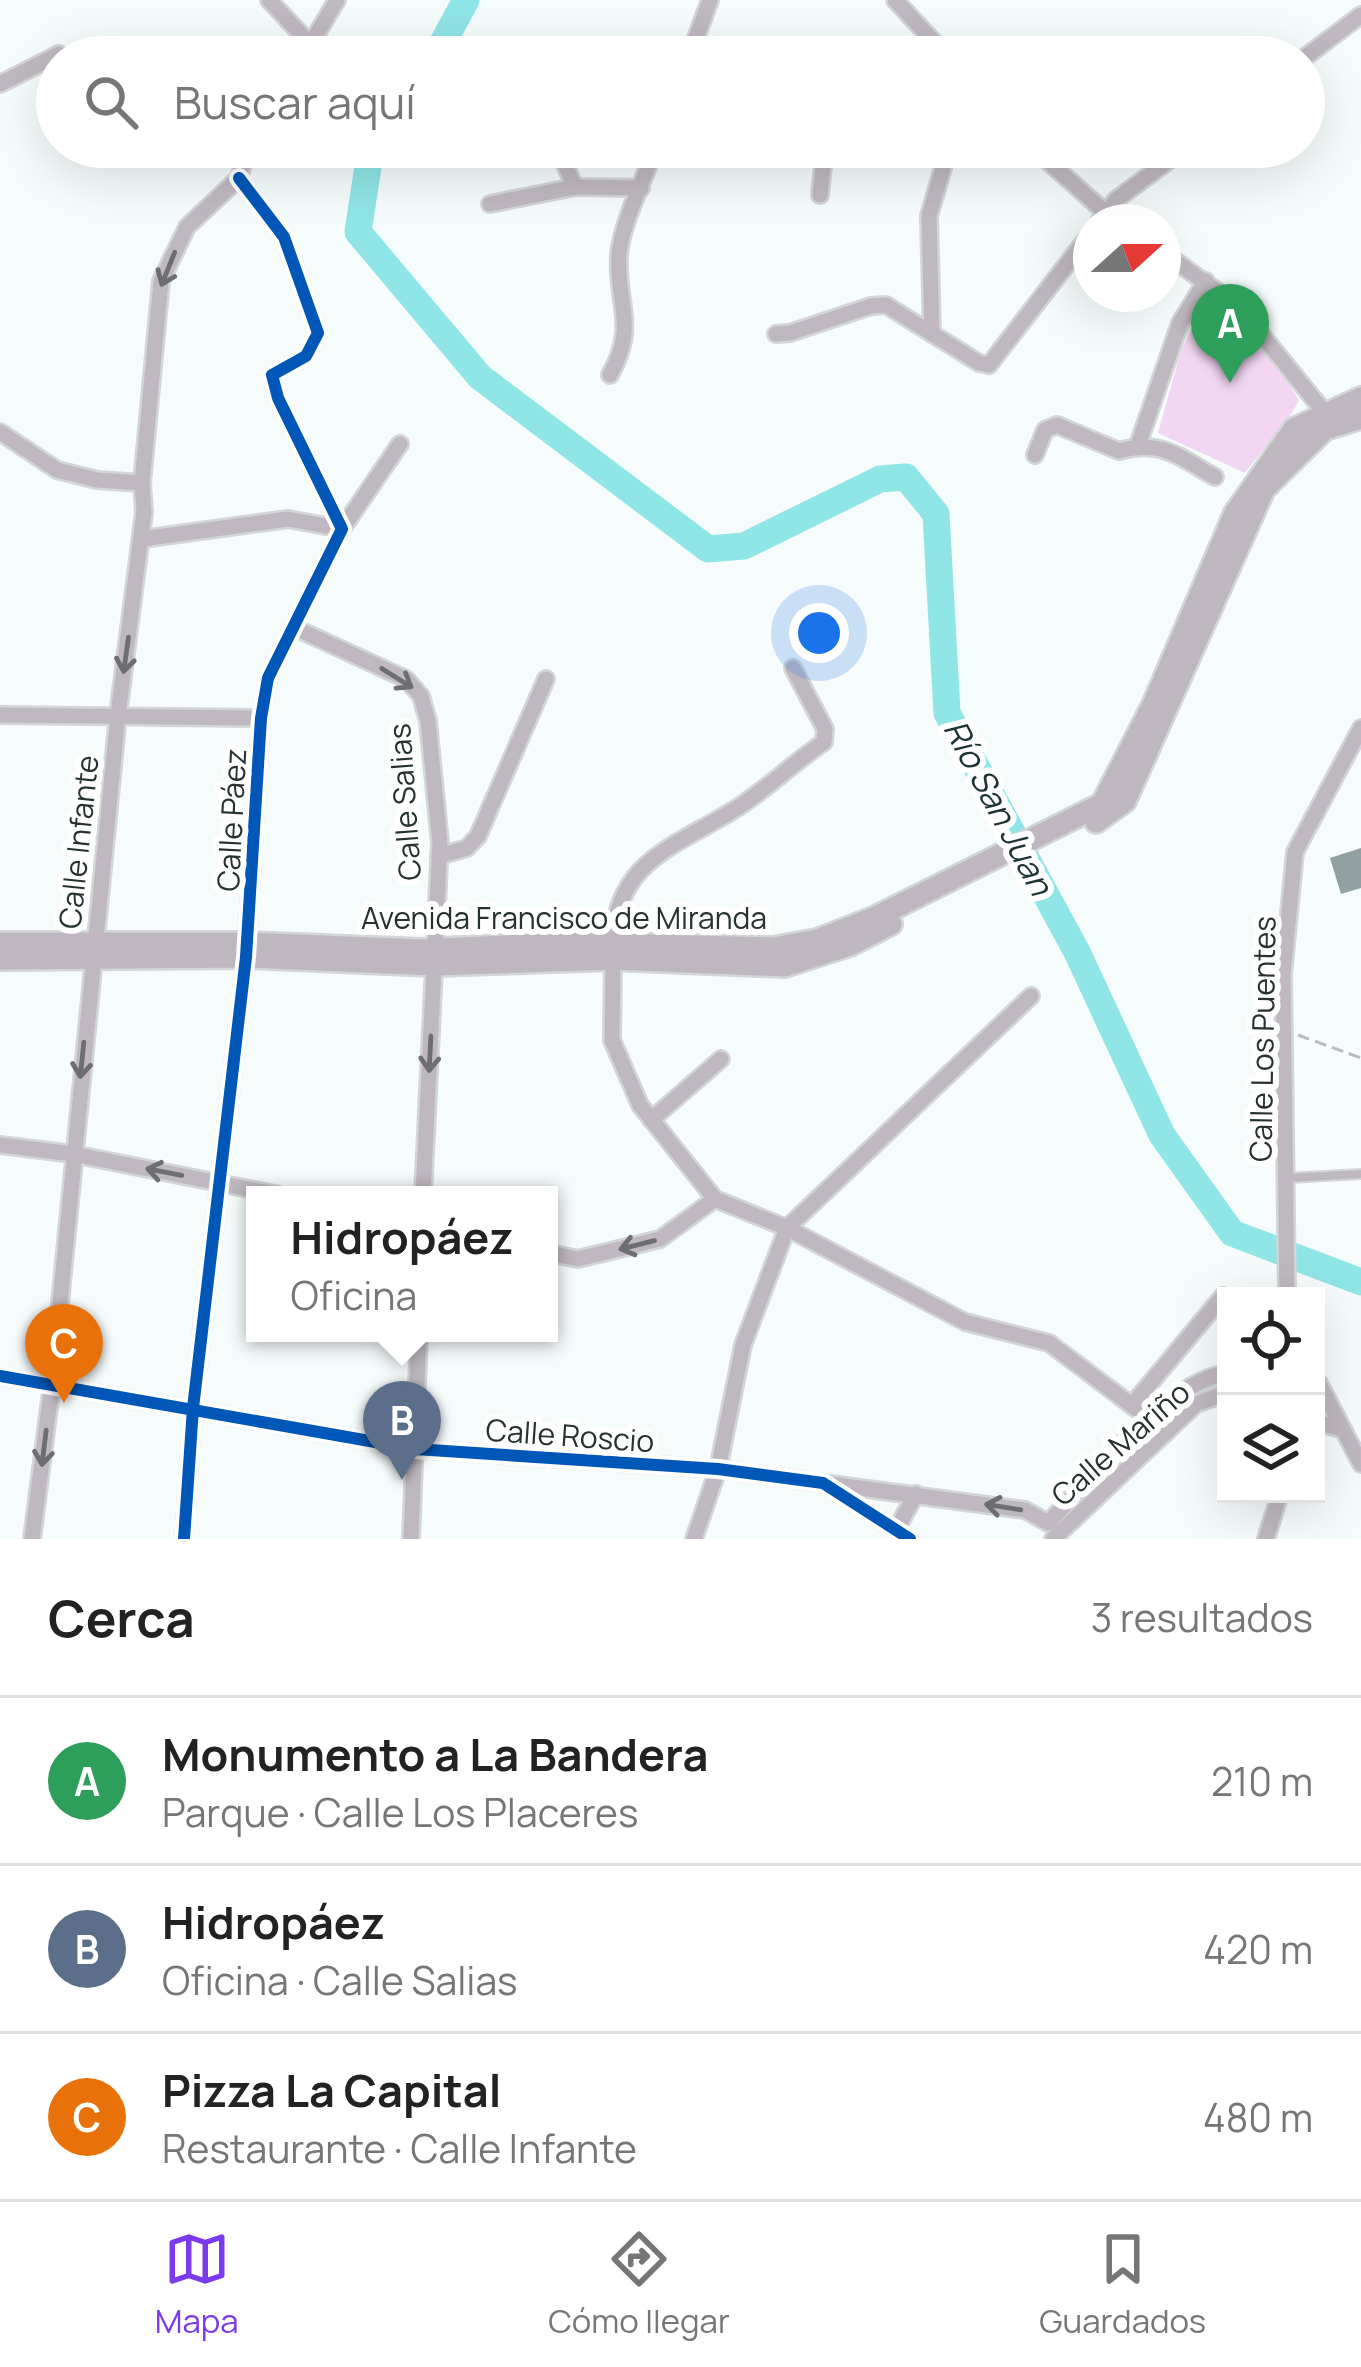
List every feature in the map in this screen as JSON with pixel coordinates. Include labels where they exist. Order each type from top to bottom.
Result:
[{"type":"main road","name":"Avenida Francisco de Miranda","points":[[1090,819],[1111,793],[1235,513],[1294,429],[1361,398]]},
{"type":"main road","name":"Avenida Francisco de Miranda","points":[[0,959],[94,951],[247,950],[435,957],[612,951],[785,966],[850,945],[959,883],[1125,801],[1264,489],[1325,429],[1361,418]]},
{"type":"main road","name":"Avenida Francisco de Miranda","points":[[0,944],[94,951]]},
{"type":"street","points":[[269,0],[296,36]]},
{"type":"street","points":[[316,36],[337,0]]},
{"type":"street","points":[[697,36],[710,0]]},
{"type":"street","points":[[901,2],[930,36]]},
{"type":"street","points":[[1325,42],[1361,15]]},
{"type":"street","points":[[0,85],[36,66]]},
{"type":"street","points":[[242,168],[239,178],[284,238],[318,333],[306,356],[272,375],[278,398],[342,529]]},
{"type":"street","points":[[566,168],[575,187]]},
{"type":"street","points":[[610,375],[621,356],[626,330],[619,252],[648,168]]},
{"type":"street","points":[[820,195],[823,168]]},
{"type":"street","points":[[932,334],[929,216],[940,168]]},
{"type":"street","points":[[1054,168],[1091,204]]},
{"type":"street","points":[[1115,204],[1159,168]]},
{"type":"street","name":"Calle Infante","points":[[32,1539],[52,1384],[118,715],[142,539],[142,483],[161,280],[187,227],[239,178]]},
{"type":"street","points":[[490,204],[575,187],[641,188]]},
{"type":"street","points":[[776,334],[886,305],[989,365],[1073,256]]},
{"type":"street","points":[[1181,264],[1238,307],[1325,413]]},
{"type":"street","points":[[1138,445],[1180,323],[1206,281]]},
{"type":"street","points":[[1035,455],[1045,430],[1057,425],[1119,451],[1138,445],[1161,447],[1215,477]]},
{"type":"street","points":[[0,432],[57,470],[97,480],[142,483]]},
{"type":"street","name":"Calle Páez","points":[[184,1539],[217,1182],[247,950],[261,718],[268,678],[342,529],[400,444]]},
{"type":"street","points":[[142,539],[288,519],[342,529]]},
{"type":"street","name":"Calle Salias","points":[[292,627],[406,680],[422,696],[428,721],[439,856],[423,1186]]},
{"type":"street","points":[[793,668],[825,729],[824,742],[744,803],[680,839],[633,877],[614,910],[611,1040],[640,1106],[715,1199],[787,1228],[965,1322],[1049,1343],[1167,1432]]},
{"type":"street","points":[[439,856],[467,848],[478,836],[546,679]]},
{"type":"street","points":[[0,715],[261,718]]},
{"type":"street","name":"Calle Los Puentes","points":[[1287,1287],[1283,974],[1295,852],[1361,728]]},
{"type":"street","points":[[694,1539],[718,1469],[743,1346],[787,1228],[1030,996]]},
{"type":"street","points":[[651,1120],[721,1059]]},
{"type":"street","points":[[0,1145],[73,1154],[246,1188]]},
{"type":"street","points":[[558,1254],[578,1259],[660,1239],[715,1199]]},
{"type":"street","points":[[1133,1404],[1217,1303]]},
{"type":"street","points":[[411,1539],[419,1342]]},
{"type":"street","name":"Calle Roscio","points":[[0,1376],[416,1449],[718,1469],[823,1483],[904,1534]]},
{"type":"street","name":"Calle Mariño","points":[[1049,1534],[1151,1417],[1194,1384],[1217,1376]]},
{"type":"street","name":"Calle Mariño","points":[[1049,1534],[1196,1404],[1221,1395]]},
{"type":"street","points":[[1323,1395],[1361,1464]]},
{"type":"street","points":[[1325,1423],[1344,1431]]},
{"type":"street","name":"Calle Mariño","points":[[823,1483],[1025,1510],[1049,1534]]},
{"type":"street","points":[[904,1534],[916,1494]]},
{"type":"street","points":[[1266,1539],[1277,1503]]},
{"type":"lane","points":[[1288,1178],[1361,1174]]},
{"type":"path","points":[[1285,1030],[1361,1058]]},
{"type":"shaded area","points":[[1206,300],[1247,331],[1299,400],[1245,473],[1158,433],[1181,350]]},
{"type":"building","points":[[1361,848],[1361,888],[1341,894],[1330,858]]},
{"type":"waterway","name":"Río San Juan","points":[[446,36],[466,0]]},
{"type":"waterway","name":"Río San Juan","points":[[368,168],[358,232],[480,377],[708,549],[744,546],[880,479],[906,477],[936,514],[947,713],[1077,952],[1162,1135],[1232,1233],[1361,1282]]},
{"type":"cycle path","points":[[184,1539],[193,1408],[246,957],[261,718],[268,678],[342,529],[278,398],[272,375],[306,356],[318,333],[284,237],[239,178]]},
{"type":"cycle path","points":[[0,1376],[415,1449],[718,1469],[823,1483],[910,1539]]},
{"type":"place","name":"Monumento a La Bandera","points":[[1230,383]]},
{"type":"place","name":"Pizza La Capital","points":[[64,1403]]},
{"type":"place","name":"Hidropáez","points":[[402,1480]]}]
